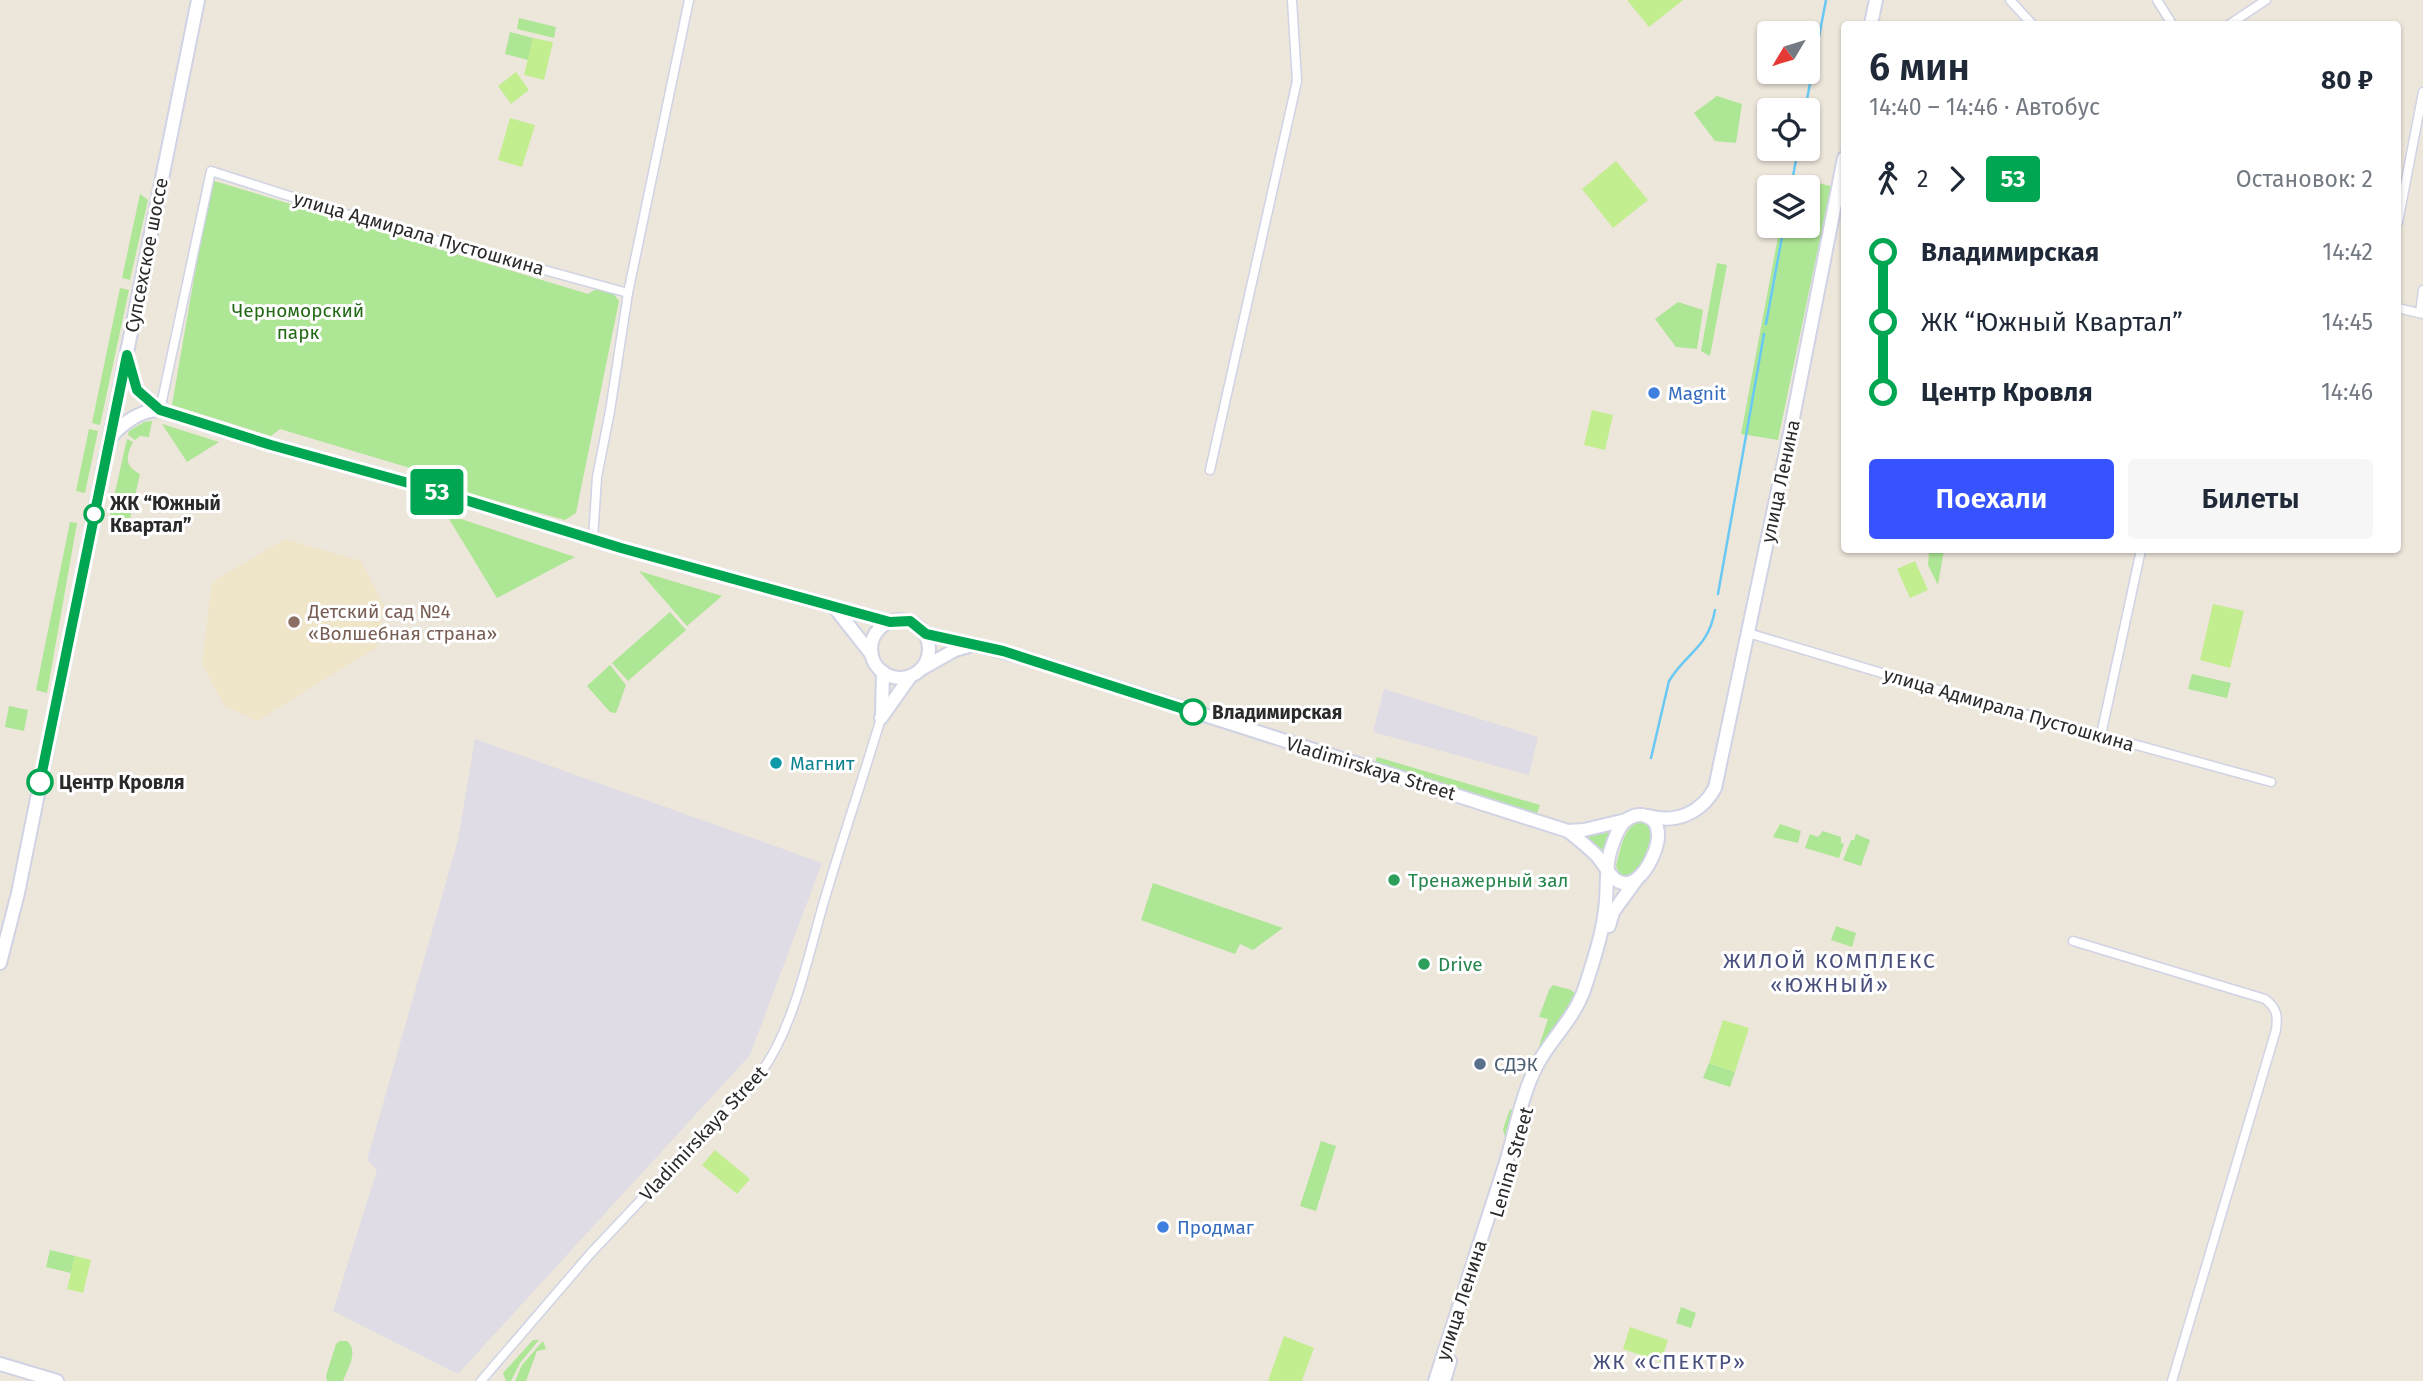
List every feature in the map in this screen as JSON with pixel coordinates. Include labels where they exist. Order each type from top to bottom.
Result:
[{"type":"street","name":"Супсехское шоссе","points":[[0,962],[18,893],[198,0]]},
{"type":"street","points":[[593,539],[597,477],[628,293],[689,0]]},
{"type":"street","points":[[1210,470],[1297,80],[1292,0]]},
{"type":"street","points":[[1872,21],[1876,0]]},
{"type":"street","points":[[2157,0],[2170,21]]},
{"type":"street","points":[[2234,21],[2266,0]]},
{"type":"street","points":[[2013,1],[2030,21]]},
{"type":"street","points":[[2401,206],[2423,92]]},
{"type":"street","name":"улица Адмирала Пустошкина","points":[[160,410],[211,171],[380,225],[628,293]]},
{"type":"street","name":"улица Ленина","points":[[1671,819],[1693,811],[1707,802],[1715,788],[1841,195]]},
{"type":"street","points":[[2401,309],[2421,313],[2423,289]]},
{"type":"street","points":[[127,355],[137,390],[160,410],[621,548],[890,622],[910,621],[926,634],[929,648],[927,662],[922,668]]},
{"type":"street","points":[[110,438],[134,417],[160,410]]},
{"type":"street","points":[[2101,735],[2140,553]]},
{"type":"street","points":[[835,608],[872,655],[876,665],[892,677],[910,677],[955,650],[972,645]]},
{"type":"street","points":[[872,655],[872,642],[878,629],[890,622]]},
{"type":"street","name":"улица Адмирала Пустошкина","points":[[1748,633],[1950,693],[2271,782]]},
{"type":"street","name":"Vladimirskaya Street","points":[[926,634],[1032,660],[1568,831],[1583,842],[1608,870]]},
{"type":"street","name":"Vladimirskaya Street","points":[[481,1381],[590,1254],[761,1074],[780,1044],[881,718],[883,672]]},
{"type":"street","name":"Vladimirskaya Street","points":[[881,718],[910,677]]},
{"type":"street","name":"Vladimirskaya Street","points":[[1568,831],[1584,830],[1637,815],[1671,819]]},
{"type":"street","points":[[1647,816],[1654,822],[1658,841]]},
{"type":"street","points":[[1627,819],[1620,827],[1615,840],[1608,870],[1617,880],[1628,883],[1637,879],[1650,863],[1664,828],[1671,819]]},
{"type":"street","name":"Lenina Street","points":[[1435,1381],[1531,1078],[1547,1049],[1572,1017],[1584,989],[1603,923],[1608,870]]},
{"type":"street","name":"Lenina Street","points":[[1444,1381],[1535,1079],[1584,1001],[1613,912],[1637,879]]},
{"type":"street","points":[[2073,941],[2265,999],[2273,1005],[2277,1014],[2276,1030],[2172,1381]]},
{"type":"street","points":[[0,1364],[57,1381]]},
{"type":"shaded area","name":"Детский сад №4 «Волшебная страна»","points":[[285,539],[361,561],[384,606],[377,647],[257,721],[224,705],[202,664],[212,582]]},
{"type":"shaded area","points":[[1384,689],[1538,737],[1529,775],[1373,732]]},
{"type":"shaded area","points":[[475,739],[822,863],[750,1055],[458,1374],[333,1311],[377,1170],[367,1160],[458,840]]},
{"type":"green space","points":[[1627,0],[1683,0],[1649,27]]},
{"type":"green space","points":[[519,18],[556,27],[554,38],[517,29]]},
{"type":"green space","points":[[510,32],[533,38],[528,60],[505,54]]},
{"type":"green space","points":[[533,38],[553,42],[544,80],[524,75]]},
{"type":"green space","points":[[516,72],[529,90],[511,104],[498,86]]},
{"type":"green space","points":[[1717,96],[1742,104],[1736,143],[1715,141],[1694,113]]},
{"type":"green space","points":[[510,118],[535,125],[522,167],[498,160]]},
{"type":"green space","points":[[1616,161],[1648,200],[1613,228],[1582,189]]},
{"type":"green space","name":"Черноморский парк","points":[[211,180],[588,294],[596,289],[612,292],[619,301],[576,513],[565,520],[461,491],[460,483],[280,429],[271,436],[172,405]]},
{"type":"green space","points":[[1820,184],[1831,186],[1778,440],[1741,434],[1778,238],[1820,238]]},
{"type":"green space","points":[[140,194],[148,200],[130,280],[122,278]]},
{"type":"green space","points":[[1717,263],[1727,265],[1710,356],[1701,351]]},
{"type":"green space","points":[[120,288],[129,290],[100,425],[92,423]]},
{"type":"green space","points":[[1678,302],[1703,310],[1697,349],[1676,347],[1655,319]]},
{"type":"green space","points":[[1592,410],[1613,415],[1605,450],[1584,445]]},
{"type":"green space","points":[[152,421],[149,437],[140,436],[135,440],[128,435],[129,431],[144,422]]},
{"type":"green space","points":[[162,424],[219,442],[187,462]]},
{"type":"green space","points":[[89,429],[98,431],[85,493],[76,491]]},
{"type":"green space","points":[[127,439],[133,442],[128,456],[129,464],[140,474],[129,523],[109,519]]},
{"type":"green space","points":[[446,514],[575,557],[497,598]]},
{"type":"green space","points":[[70,522],[77,523],[47,693],[36,690]]},
{"type":"green space","points":[[1929,553],[1943,553],[1938,585],[1928,565]]},
{"type":"green space","points":[[1915,561],[1928,590],[1910,598],[1897,569]]},
{"type":"green space","points":[[639,571],[722,596],[687,626]]},
{"type":"green space","points":[[2213,604],[2244,611],[2230,668],[2200,660]]},
{"type":"green space","points":[[670,612],[686,630],[628,681],[612,663]]},
{"type":"green space","points":[[610,665],[626,685],[616,713],[610,712],[587,686]]},
{"type":"green space","points":[[2192,674],[2231,683],[2227,698],[2188,689]]},
{"type":"green space","points":[[9,706],[28,710],[24,731],[5,727]]},
{"type":"green space","points":[[1377,757],[1540,805],[1537,814],[1378,765],[1375,763]]},
{"type":"green space","points":[[1642,820],[1650,824],[1653,834],[1639,871],[1633,878],[1621,877],[1616,866],[1624,839],[1631,827]]},
{"type":"green space","points":[[1780,824],[1801,831],[1798,843],[1773,837]]},
{"type":"green space","points":[[1617,826],[1604,858],[1585,836],[1587,833]]},
{"type":"green space","points":[[1823,831],[1841,837],[1841,843],[1844,844],[1839,858],[1805,848],[1810,834],[1818,837]]},
{"type":"green space","points":[[1856,834],[1870,840],[1861,866],[1843,860]]},
{"type":"green space","points":[[1153,883],[1283,928],[1253,950],[1240,944],[1235,954],[1141,920]]},
{"type":"green space","points":[[1836,926],[1856,933],[1852,947],[1831,940]]},
{"type":"green space","points":[[1553,985],[1571,990],[1577,995],[1546,1047],[1510,1138],[1505,1137],[1503,1129],[1510,1109],[1517,1112],[1548,1019],[1539,1017]]},
{"type":"green space","points":[[1723,1020],[1749,1028],[1735,1072],[1709,1063]]},
{"type":"green space","points":[[1709,1063],[1735,1072],[1730,1087],[1703,1078]]},
{"type":"green space","points":[[1321,1141],[1336,1146],[1316,1211],[1300,1206]]},
{"type":"green space","points":[[715,1150],[750,1179],[737,1194],[702,1165]]},
{"type":"green space","points":[[50,1250],[75,1256],[71,1273],[46,1267]]},
{"type":"green space","points":[[75,1256],[91,1260],[83,1293],[67,1289]]},
{"type":"green space","points":[[1681,1307],[1696,1313],[1691,1328],[1676,1323]]},
{"type":"green space","points":[[1630,1327],[1668,1340],[1661,1362],[1623,1349]]},
{"type":"green space","points":[[1284,1336],[1314,1348],[1302,1381],[1268,1381]]},
{"type":"green space","points":[[533,1340],[539,1340],[520,1363],[511,1381],[506,1381],[503,1373]]},
{"type":"green space","points":[[347,1341],[350,1345],[350,1365],[343,1381],[327,1381],[326,1376],[336,1344]]},
{"type":"green space","points":[[543,1341],[546,1349],[537,1351],[526,1381],[515,1381],[522,1365]]},
{"type":"waterway","points":[[1807,98],[1826,0]]},
{"type":"waterway","points":[[1793,175],[1796,161]]},
{"type":"waterway","points":[[1766,324],[1782,238]]},
{"type":"waterway","points":[[1718,594],[1764,334]]},
{"type":"waterway","points":[[1651,758],[1669,681],[1702,642],[1712,623],[1715,610]]},
{"type":"bus line","name":"53","points":[[40,782],[127,355],[137,390],[160,410],[743,583],[890,622],[910,621],[926,634],[1003,651],[1193,712]]},
{"type":"place","name":"Magnit","points":[[1654,393]]},
{"type":"place","name":"ЖК “Южный Квартал”","points":[[94,514]]},
{"type":"place","name":"Детский сад №4 «Волшебная страна»","points":[[294,622]]},
{"type":"place","name":"Владимирская","points":[[1193,712]]},
{"type":"place","name":"Магнит","points":[[776,763]]},
{"type":"place","name":"Центр Кровля","points":[[40,782]]},
{"type":"place","name":"Тренажерный зал","points":[[1394,880]]},
{"type":"place","name":"Drive","points":[[1424,964]]},
{"type":"place","name":"СДЭК","points":[[1480,1064]]},
{"type":"place","name":"Продмаг","points":[[1163,1227]]},
{"type":"district","name":"ЖИЛОЙ КОМПЛЕКС «ЮЖНЫЙ»","points":[[1830,973]]},
{"type":"district","name":"ЖК «СПЕКТР»","points":[[1670,1362]]}]
